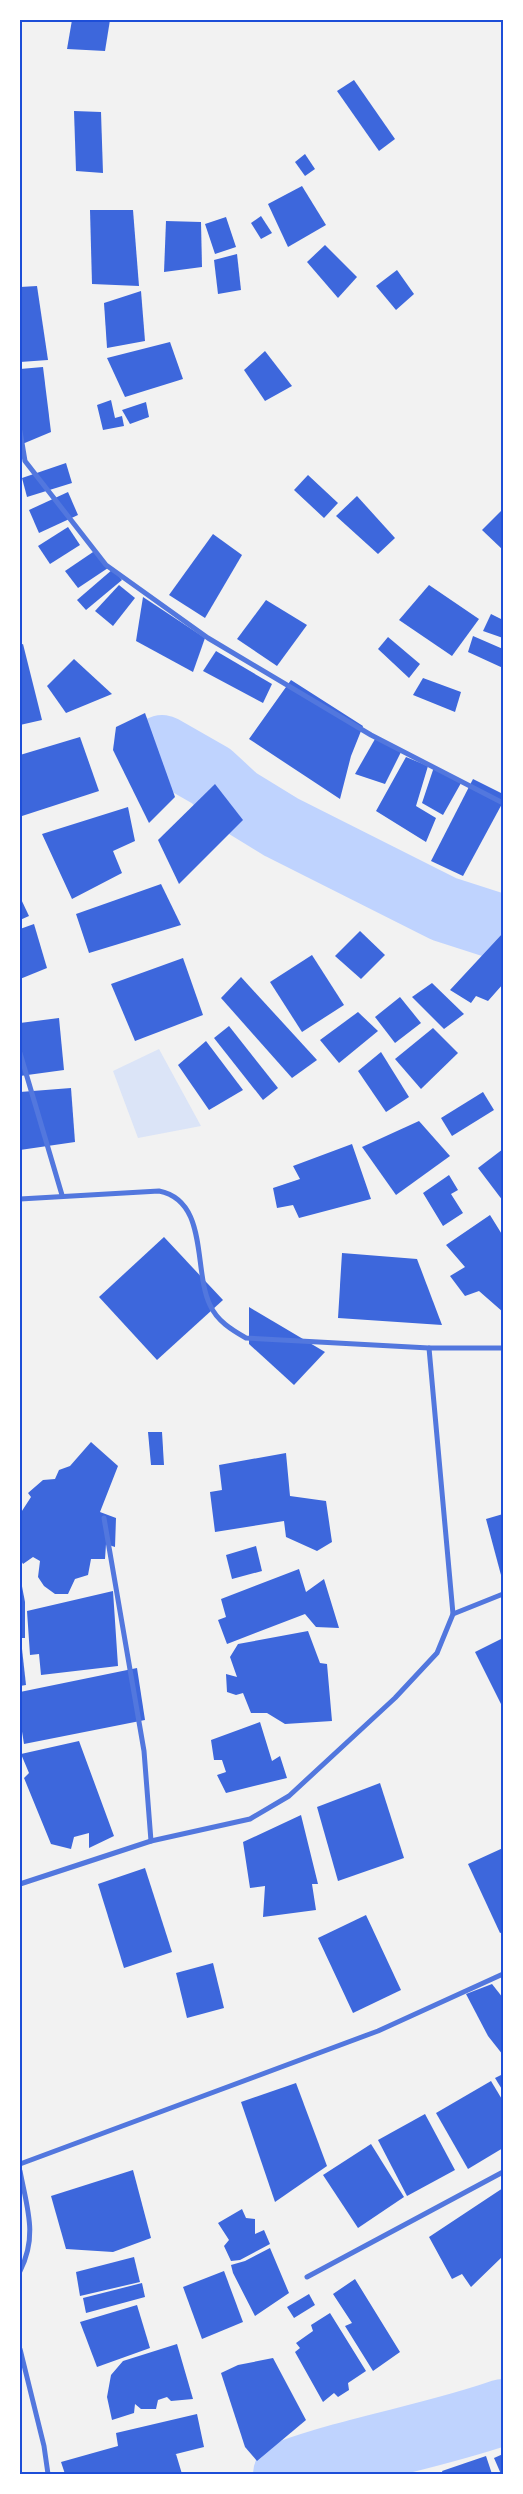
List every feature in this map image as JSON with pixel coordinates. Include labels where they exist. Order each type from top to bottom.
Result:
[{"type":"street","points":[[20,431],[25,461],[106,565],[208,638],[371,735],[503,803]]},
{"type":"street","points":[[20,1053],[62,1195]]},
{"type":"street","points":[[20,1199],[62,1195],[159,1191],[171,1193],[190,1213],[195,1226],[202,1287],[211,1308],[227,1327],[246,1338],[429,1348],[503,1348]]},
{"type":"street","points":[[20,1884],[150,1841],[250,1819],[289,1796],[395,1698],[438,1653],[453,1614],[429,1348]]},
{"type":"street","points":[[104,1518],[144,1751],[150,1841]]},
{"type":"street","points":[[453,1614],[503,1594]]},
{"type":"street","points":[[20,2164],[378,2031],[503,1974]]},
{"type":"street","points":[[20,2171],[32,2235],[28,2255],[20,2271]]},
{"type":"street","points":[[307,2278],[503,2172]]},
{"type":"street","points":[[20,2348],[44,2446],[48,2474]]},
{"type":"shaded area","points":[[159,1049],[201,1126],[138,1138],[113,1071]]},
{"type":"building","points":[[72,20],[110,20],[105,51],[67,49]]},
{"type":"building","points":[[354,80],[395,139],[379,151],[337,91]]},
{"type":"building","points":[[74,111],[101,112],[103,173],[76,171]]},
{"type":"building","points":[[305,154],[315,169],[305,176],[295,162]]},
{"type":"building","points":[[302,186],[326,225],[288,247],[268,204]]},
{"type":"building","points":[[90,210],[133,210],[139,286],[92,284]]},
{"type":"building","points":[[261,216],[272,233],[261,239],[251,223]]},
{"type":"building","points":[[226,217],[236,247],[215,254],[205,224]]},
{"type":"building","points":[[166,221],[201,222],[202,267],[164,272]]},
{"type":"building","points":[[325,245],[357,277],[338,298],[307,262]]},
{"type":"building","points":[[237,254],[241,290],[218,294],[214,260]]},
{"type":"building","points":[[397,270],[414,294],[396,310],[376,286]]},
{"type":"building","points":[[37,286],[48,360],[20,362],[20,287]]},
{"type":"building","points":[[141,291],[145,341],[107,348],[104,303]]},
{"type":"building","points":[[170,342],[183,379],[125,397],[107,358]]},
{"type":"building","points":[[265,351],[292,386],[265,401],[244,370]]},
{"type":"building","points":[[43,367],[51,432],[20,445],[20,369]]},
{"type":"building","points":[[111,400],[115,418],[122,416],[124,426],[103,430],[97,405]]},
{"type":"building","points":[[146,402],[149,417],[130,424],[122,410]]},
{"type":"building","points":[[66,463],[72,483],[27,497],[22,478]]},
{"type":"building","points":[[308,475],[338,503],[324,518],[294,490]]},
{"type":"building","points":[[68,492],[78,515],[39,533],[29,510]]},
{"type":"building","points":[[357,496],[395,538],[378,554],[336,516]]},
{"type":"building","points":[[503,509],[503,550],[482,530]]},
{"type":"building","points":[[68,527],[80,545],[50,564],[38,546]]},
{"type":"building","points":[[213,534],[242,555],[205,618],[169,595]]},
{"type":"building","points":[[96,550],[108,568],[78,588],[65,571]]},
{"type":"building","points":[[113,569],[122,580],[86,610],[77,600]]},
{"type":"building","points":[[119,585],[135,598],[113,626],[95,611]]},
{"type":"building","points":[[429,585],[479,619],[452,656],[399,620]]},
{"type":"building","points":[[143,597],[205,638],[193,672],[136,641]]},
{"type":"building","points":[[266,600],[307,625],[277,666],[237,639]]},
{"type":"building","points":[[491,614],[503,620],[503,638],[483,631]]},
{"type":"building","points":[[473,636],[503,649],[503,668],[468,652]]},
{"type":"building","points":[[388,637],[420,664],[409,678],[378,649]]},
{"type":"building","points":[[23,644],[42,720],[20,725],[20,645]]},
{"type":"building","points":[[216,651],[272,684],[263,703],[203,671]]},
{"type":"building","points":[[74,659],[112,694],[66,713],[47,686]]},
{"type":"building","points":[[423,678],[461,692],[455,712],[413,695]]},
{"type":"building","points":[[291,680],[363,726],[351,756],[340,799],[249,739]]},
{"type":"building","points":[[145,713],[175,797],[149,823],[113,750],[116,727]]},
{"type":"building","points":[[80,737],[99,791],[22,816],[20,802],[20,755]]},
{"type":"building","points":[[375,739],[402,750],[385,784],[355,774]]},
{"type":"building","points":[[406,757],[428,766],[416,806],[436,818],[426,842],[376,811]]},
{"type":"building","points":[[434,767],[461,783],[443,815],[422,803]]},
{"type":"building","points":[[473,779],[503,794],[503,802],[463,876],[431,861]]},
{"type":"building","points":[[215,784],[243,820],[179,884],[158,840]]},
{"type":"building","points":[[128,807],[135,841],[113,851],[122,873],[72,899],[42,834]]},
{"type":"building","points":[[161,884],[181,925],[89,953],[76,914]]},
{"type":"building","points":[[20,897],[29,916],[20,920]]},
{"type":"building","points":[[34,924],[47,968],[20,979],[20,929]]},
{"type":"building","points":[[360,931],[385,955],[361,979],[335,956]]},
{"type":"building","points":[[503,933],[503,984],[488,1001],[476,996],[471,1003],[450,990]]},
{"type":"building","points":[[312,955],[344,1005],[302,1032],[270,982]]},
{"type":"building","points":[[183,958],[203,1015],[135,1041],[111,984]]},
{"type":"building","points":[[241,977],[317,1060],[292,1078],[221,998]]},
{"type":"building","points":[[432,983],[464,1014],[444,1029],[412,997]]},
{"type":"building","points":[[400,997],[421,1023],[395,1043],[375,1017]]},
{"type":"building","points":[[358,1012],[378,1031],[339,1063],[320,1040]]},
{"type":"building","points":[[59,1018],[64,1070],[20,1076],[20,1023]]},
{"type":"building","points":[[229,1026],[278,1088],[263,1100],[214,1038]]},
{"type":"building","points":[[433,1028],[458,1053],[421,1089],[395,1059]]},
{"type":"building","points":[[206,1041],[243,1090],[209,1110],[178,1065]]},
{"type":"building","points":[[381,1052],[409,1097],[386,1112],[358,1071]]},
{"type":"building","points":[[71,1088],[75,1142],[20,1150],[20,1092]]},
{"type":"building","points":[[483,1092],[494,1110],[452,1136],[441,1118]]},
{"type":"building","points":[[419,1121],[450,1156],[396,1195],[362,1147]]},
{"type":"building","points":[[352,1144],[371,1199],[299,1218],[293,1205],[277,1208],[273,1188],[300,1179],[293,1166]]},
{"type":"building","points":[[503,1149],[503,1201],[478,1168]]},
{"type":"building","points":[[449,1175],[458,1190],[451,1194],[463,1213],[443,1226],[423,1193]]},
{"type":"building","points":[[490,1215],[503,1236],[503,1312],[479,1291],[465,1296],[450,1276],[465,1267],[446,1245]]},
{"type":"building","points":[[164,1237],[223,1300],[157,1360],[99,1297]]},
{"type":"building","points":[[342,1253],[417,1259],[442,1325],[338,1318]]},
{"type":"building","points":[[249,1307],[325,1352],[294,1385],[249,1344]]},
{"type":"building","points":[[148,1432],[162,1432],[164,1465],[151,1465]]},
{"type":"building","points":[[91,1442],[118,1466],[100,1512],[116,1518],[115,1547],[106,1544],[105,1559],[91,1559],[88,1575],[75,1579],[68,1594],[55,1594],[44,1586],[38,1577],[40,1561],[33,1557],[23,1564],[20,1559],[20,1514],[31,1497],[28,1493],[43,1480],[55,1479],[59,1470],[70,1466]]},
{"type":"building","points":[[286,1453],[290,1496],[326,1501],[332,1542],[317,1551],[286,1537],[284,1521],[215,1532],[210,1492],[222,1490],[219,1465]]},
{"type":"building","points":[[503,1514],[503,1574],[501,1575],[486,1519]]},
{"type":"building","points":[[256,1546],[262,1571],[232,1579],[226,1555]]},
{"type":"building","points":[[299,1569],[306,1592],[324,1579],[339,1628],[316,1627],[305,1614],[227,1644],[218,1620],[226,1617],[221,1599]]},
{"type":"building","points":[[20,1576],[25,1602],[25,1638],[20,1638]]},
{"type":"building","points":[[113,1591],[118,1666],[41,1675],[39,1654],[30,1655],[27,1611]]},
{"type":"building","points":[[308,1631],[320,1663],[327,1664],[332,1721],[285,1724],[267,1713],[251,1713],[243,1693],[236,1695],[227,1692],[226,1674],[237,1677],[230,1657],[238,1644]]},
{"type":"building","points":[[503,1638],[503,1708],[475,1652]]},
{"type":"building","points":[[20,1649],[22,1649],[26,1685],[20,1686]]},
{"type":"building","points":[[137,1668],[145,1720],[24,1744],[20,1719],[20,1692]]},
{"type":"building","points":[[260,1722],[272,1761],[280,1756],[287,1778],[226,1793],[217,1775],[226,1772],[222,1760],[214,1760],[211,1740]]},
{"type":"building","points":[[79,1741],[114,1836],[89,1848],[89,1833],[74,1837],[71,1849],[51,1844],[24,1778],[29,1773],[21,1754]]},
{"type":"building","points":[[380,1783],[404,1858],[338,1881],[317,1807]]},
{"type":"building","points":[[301,1815],[318,1884],[312,1884],[316,1910],[263,1917],[265,1886],[250,1888],[243,1842]]},
{"type":"building","points":[[503,1848],[503,1932],[500,1933],[468,1864]]},
{"type":"building","points":[[145,1868],[172,1952],[124,1968],[98,1884]]},
{"type":"building","points":[[366,1915],[401,1990],[353,2013],[318,1938]]},
{"type":"building","points":[[213,1963],[224,2008],[187,2018],[176,1973]]},
{"type":"building","points":[[492,1984],[503,1998],[503,2055],[488,2036],[466,1994]]},
{"type":"building","points":[[503,2074],[503,2091],[495,2078]]},
{"type":"building","points":[[491,2081],[503,2101],[503,2148],[468,2169],[436,2113]]},
{"type":"building","points":[[296,2083],[327,2166],[275,2202],[241,2102]]},
{"type":"building","points":[[425,2114],[455,2170],[407,2196],[378,2140]]},
{"type":"building","points":[[371,2144],[404,2197],[358,2228],[323,2175]]},
{"type":"building","points":[[133,2170],[151,2238],[113,2252],[66,2249],[51,2196]]},
{"type":"building","points":[[503,2188],[503,2256],[471,2287],[462,2274],[452,2279],[429,2237]]},
{"type":"building","points":[[242,2209],[246,2218],[255,2219],[255,2234],[264,2230],[270,2244],[240,2260],[231,2261],[224,2246],[229,2240],[218,2223]]},
{"type":"building","points":[[270,2248],[289,2293],[255,2316],[233,2273],[231,2265],[245,2261]]},
{"type":"building","points":[[134,2257],[140,2282],[80,2296],[76,2272]]},
{"type":"building","points":[[224,2271],[243,2322],[202,2339],[183,2287]]},
{"type":"building","points":[[355,2279],[400,2352],[373,2371],[345,2326],[352,2323],[333,2294]]},
{"type":"building","points":[[142,2283],[145,2297],[86,2313],[83,2298]]},
{"type":"building","points":[[309,2294],[315,2305],[294,2318],[287,2307]]},
{"type":"building","points":[[137,2305],[150,2348],[97,2367],[80,2322]]},
{"type":"building","points":[[330,2313],[366,2371],[348,2383],[349,2390],[338,2397],[334,2393],[323,2402],[295,2352],[300,2348],[296,2343],[313,2331],[311,2325]]},
{"type":"building","points":[[177,2344],[193,2399],[171,2401],[167,2397],[158,2400],[156,2409],[141,2409],[135,2404],[134,2413],[112,2420],[107,2397],[111,2375],[123,2361]]},
{"type":"building","points":[[273,2358],[306,2420],[257,2461],[245,2447],[221,2373],[238,2365]]},
{"type":"building","points":[[197,2414],[204,2447],[176,2454],[182,2474],[65,2474],[61,2462],[118,2446],[116,2433]]},
{"type":"building","points":[[503,2454],[503,2474],[501,2474],[494,2458]]},
{"type":"building","points":[[486,2456],[492,2474],[443,2474],[442,2471]]},
{"type":"waterway","points":[[162,748],[211,776],[237,800],[281,827],[444,909],[503,928]]},
{"type":"waterway","points":[[286,2474],[340,2457],[449,2429],[503,2412]]}]
